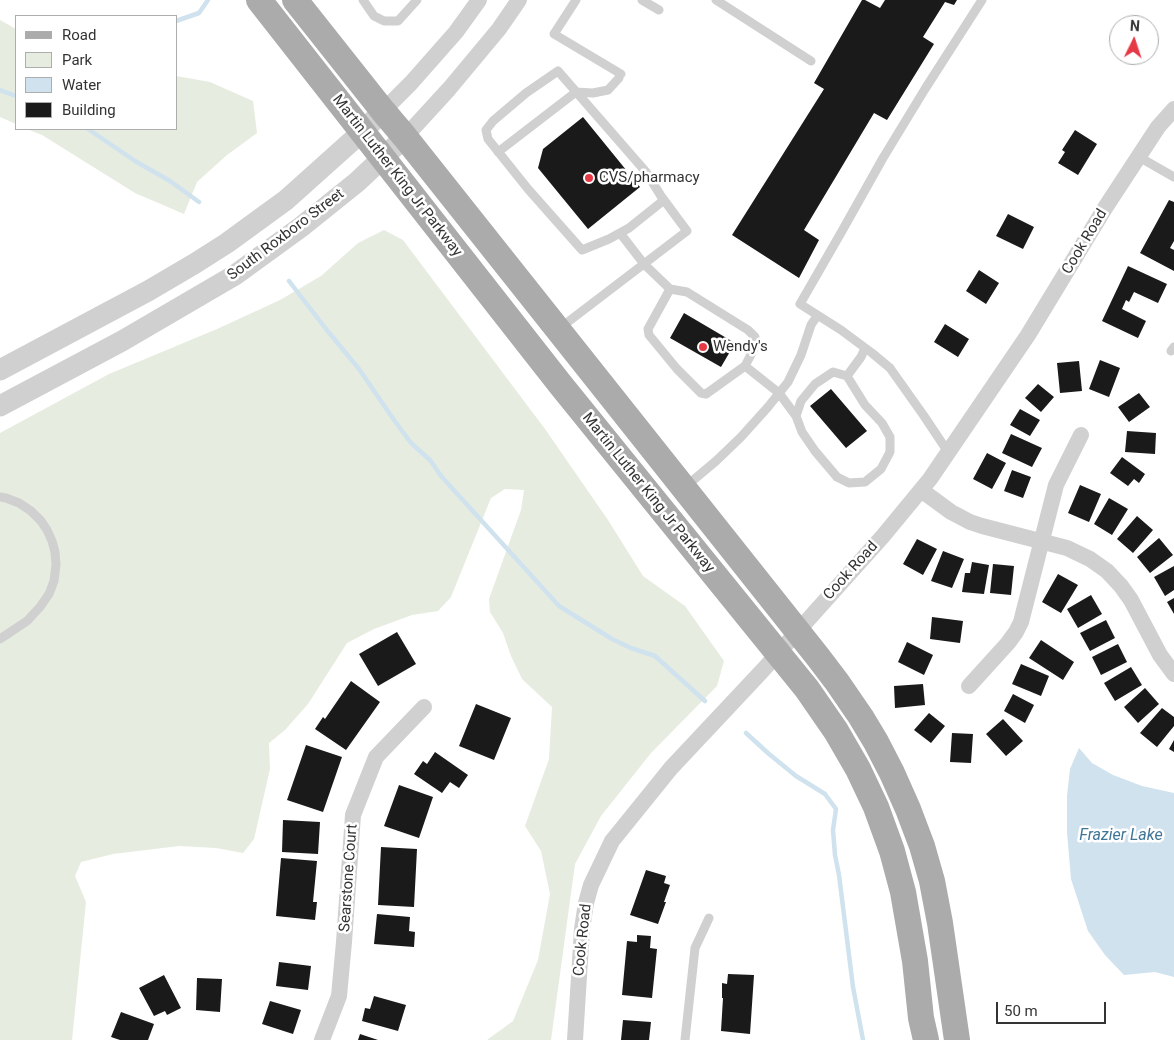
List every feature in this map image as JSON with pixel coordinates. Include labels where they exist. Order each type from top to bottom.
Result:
[{"type":"main road","name":"Martin Luther King Jr Parkway","points":[[259,0],[554,376],[807,689],[836,731],[858,769],[876,807],[892,851],[915,961],[926,1040]]},
{"type":"main road","name":"Martin Luther King Jr Parkway","points":[[294,0],[406,137],[837,682],[861,717],[892,773],[922,846],[940,923],[957,1040]]},
{"type":"street","name":"South Roxboro Street","points":[[0,370],[194,264],[227,243],[286,200],[363,131],[411,83],[450,40],[480,0]]},
{"type":"street","name":"South Roxboro Street","points":[[0,406],[122,341],[235,275],[301,227],[406,137],[499,29],[519,0]]},
{"type":"street","name":"Cook Road","points":[[574,1040],[582,929],[586,903],[591,885],[612,841],[671,768],[797,632],[883,536],[921,490],[1028,334],[1138,157],[1158,127],[1174,109]]},
{"type":"street","points":[[969,686],[1008,643],[1021,622],[1056,485],[1081,435]]},
{"type":"street","points":[[921,490],[951,512],[970,522],[1067,548],[1090,559],[1107,571],[1131,600],[1160,655],[1174,674]]},
{"type":"street","name":"Searstone Court","points":[[322,1040],[339,996],[353,815],[376,757],[424,707]]},
{"type":"lane","points":[[363,0],[374,16],[384,21],[398,21],[417,0]]},
{"type":"lane","points":[[498,152],[576,92],[593,93],[608,90],[620,76],[554,34],[576,0]]},
{"type":"lane","points":[[642,0],[659,10]]},
{"type":"lane","points":[[716,0],[811,61]]},
{"type":"lane","points":[[948,452],[890,368],[841,330],[800,304],[911,112],[982,0]]},
{"type":"lane","points":[[558,330],[687,231],[646,172],[558,71],[526,93],[493,121],[486,130],[488,139],[528,189],[582,250],[629,228],[664,200]]},
{"type":"lane","points":[[1138,157],[1174,176]]},
{"type":"lane","points":[[620,233],[644,264],[670,290],[687,292],[748,330],[754,337],[756,345],[745,366],[706,394],[701,393],[677,369],[649,335],[648,329],[670,290]]},
{"type":"lane","points":[[683,488],[741,438],[779,394],[788,382],[801,355],[811,325],[817,316]]},
{"type":"lane","points":[[847,376],[861,357],[865,348]]},
{"type":"lane","points":[[745,366],[779,394],[796,416],[802,432],[815,451],[837,477],[849,483],[865,482],[881,470],[890,452],[890,437],[882,423],[865,405],[847,376],[834,372],[815,384],[801,401],[796,416]]},
{"type":"lane","points":[[0,497],[19,503],[31,511],[40,521],[52,541],[56,565],[54,581],[49,594],[40,607],[27,621],[0,639]]},
{"type":"lane","points":[[685,1040],[694,948],[709,918]]},
{"type":"green space","points":[[0,20],[15,28],[15,124],[0,117]]},
{"type":"green space","points":[[178,76],[210,82],[253,101],[257,133],[227,155],[197,182],[184,214],[135,193],[42,135],[30,130],[178,130]]},
{"type":"green space","points":[[384,230],[403,240],[545,429],[608,520],[643,576],[685,606],[724,661],[717,686],[651,753],[601,816],[575,864],[551,1040],[487,1040],[513,1021],[538,960],[550,894],[541,851],[525,826],[549,759],[552,707],[522,679],[503,633],[490,612],[489,599],[521,510],[524,490],[505,489],[491,498],[451,597],[438,611],[412,615],[374,629],[347,643],[308,704],[285,730],[269,743],[270,769],[254,839],[243,853],[216,848],[179,846],[113,854],[81,862],[75,876],[86,902],[72,1040],[0,1040],[0,433],[109,374],[217,329],[280,300],[321,276],[358,243]]},
{"type":"water","name":"Frazier Lake","points":[[1079,748],[1092,763],[1113,775],[1142,786],[1174,793],[1174,977],[1155,972],[1124,975],[1105,955],[1088,931],[1071,879],[1067,832],[1067,796],[1070,769]]},
{"type":"building","points":[[862,0],[880,8],[885,0],[957,0],[954,5],[945,2],[923,37],[934,44],[887,120],[874,113],[804,230],[819,240],[799,278],[732,235],[824,89],[814,83]]},
{"type":"building","name":"CVS/pharmacy","points":[[583,117],[640,187],[588,229],[538,168],[543,149]]},
{"type":"building","points":[[1075,130],[1097,144],[1078,175],[1058,163],[1065,152],[1062,150]]},
{"type":"building","points":[[1169,200],[1174,202],[1174,241],[1170,248],[1174,250],[1174,271],[1140,253]]},
{"type":"building","points":[[1008,214],[1034,227],[1023,249],[996,236]]},
{"type":"building","points":[[1128,266],[1167,284],[1158,303],[1134,292],[1129,302],[1126,300],[1122,309],[1146,321],[1138,338],[1102,321]]},
{"type":"building","points":[[979,270],[999,283],[986,304],[966,291]]},
{"type":"building","points":[[684,313],[735,343],[721,367],[670,338]]},
{"type":"building","points":[[945,324],[969,339],[958,357],[934,342]]},
{"type":"building","points":[[1100,360],[1120,368],[1109,397],[1089,389]]},
{"type":"building","points":[[1079,361],[1082,391],[1060,393],[1057,363]]},
{"type":"building","points":[[1038,384],[1054,397],[1041,412],[1025,398]]},
{"type":"building","points":[[831,389],[867,431],[846,448],[810,406]]},
{"type":"building","points":[[1139,393],[1150,407],[1129,422],[1118,407]]},
{"type":"building","points":[[1020,409],[1040,420],[1030,436],[1010,425]]},
{"type":"building","points":[[1127,431],[1156,433],[1155,454],[1125,452]]},
{"type":"building","points":[[1011,434],[1042,448],[1032,467],[1002,453]]},
{"type":"building","points":[[987,453],[1006,463],[992,489],[973,479]]},
{"type":"building","points":[[1122,457],[1145,474],[1139,483],[1134,479],[1128,486],[1110,473]]},
{"type":"building","points":[[1012,470],[1031,477],[1023,498],[1004,491]]},
{"type":"building","points":[[1080,485],[1101,494],[1089,522],[1068,513]]},
{"type":"building","points":[[1109,498],[1128,509],[1112,535],[1094,524]]},
{"type":"building","points":[[1137,516],[1153,530],[1133,553],[1117,539]]},
{"type":"building","points":[[1159,538],[1173,555],[1150,573],[1137,557]]},
{"type":"building","points":[[917,539],[937,549],[923,575],[903,564]]},
{"type":"building","points":[[943,551],[964,559],[952,588],[931,581]]},
{"type":"building","points":[[972,562],[989,565],[984,594],[962,592],[965,573],[970,573]]},
{"type":"building","points":[[993,564],[1014,566],[1011,595],[990,593]]},
{"type":"building","points":[[1174,566],[1174,590],[1165,596],[1154,577]]},
{"type":"building","points":[[1058,574],[1078,585],[1061,613],[1042,602]]},
{"type":"building","points":[[1091,595],[1102,614],[1078,628],[1067,609]]},
{"type":"building","points":[[1174,598],[1174,614],[1167,602]]},
{"type":"building","points":[[932,617],[963,621],[960,643],[930,639]]},
{"type":"building","points":[[1106,620],[1115,638],[1090,651],[1080,633]]},
{"type":"building","points":[[397,632],[416,664],[378,686],[359,654]]},
{"type":"building","points":[[1041,640],[1074,662],[1063,680],[1029,658]]},
{"type":"building","points":[[907,642],[933,655],[924,675],[898,662]]},
{"type":"building","points":[[1118,644],[1127,662],[1101,675],[1092,657]]},
{"type":"building","points":[[1021,664],[1049,676],[1041,696],[1012,684]]},
{"type":"building","points":[[1131,667],[1142,685],[1115,701],[1104,683]]},
{"type":"building","points":[[351,681],[380,702],[346,750],[315,729],[323,717],[325,719]]},
{"type":"building","points":[[923,684],[925,705],[895,708],[894,686]]},
{"type":"building","points":[[1145,688],[1159,704],[1138,723],[1124,707]]},
{"type":"building","points":[[1013,694],[1034,705],[1025,723],[1004,711]]},
{"type":"building","points":[[476,704],[511,718],[494,760],[459,746]]},
{"type":"building","points":[[1162,708],[1174,717],[1174,726],[1157,747],[1140,733]]},
{"type":"building","points":[[929,713],[945,726],[931,743],[914,730]]},
{"type":"building","points":[[1003,719],[1023,741],[1006,756],[986,734]]},
{"type":"building","points":[[952,733],[973,734],[971,763],[950,762]]},
{"type":"building","points":[[1174,740],[1174,752],[1169,749]]},
{"type":"building","points":[[306,745],[342,757],[323,812],[287,800]]},
{"type":"building","points":[[435,752],[468,775],[459,788],[450,782],[442,793],[414,774],[423,761],[427,764]]},
{"type":"building","points":[[399,785],[433,797],[419,838],[384,826]]},
{"type":"building","points":[[283,820],[320,822],[318,854],[282,852]]},
{"type":"building","points":[[381,847],[417,849],[414,907],[378,905]]},
{"type":"building","points":[[281,858],[317,861],[313,902],[317,902],[315,920],[276,916]]},
{"type":"building","points":[[646,870],[666,876],[664,883],[670,885],[658,924],[630,915]]},
{"type":"building","points":[[377,914],[410,917],[409,931],[415,932],[414,947],[374,944]]},
{"type":"building","points":[[637,935],[651,936],[650,948],[657,949],[652,998],[622,995],[627,941],[637,942]]},
{"type":"building","points":[[279,962],[311,966],[308,990],[276,986]]},
{"type":"building","points":[[728,974],[754,975],[750,1034],[721,1031],[722,983],[727,984]]},
{"type":"building","points":[[164,975],[181,1008],[167,1015],[165,1011],[154,1016],[139,988]]},
{"type":"building","points":[[197,978],[222,979],[220,1012],[196,1010]]},
{"type":"building","points":[[374,996],[406,1005],[398,1031],[362,1021],[365,1008],[370,1009]]},
{"type":"building","points":[[270,1001],[301,1010],[293,1034],[262,1024]]},
{"type":"building","points":[[121,1012],[154,1024],[148,1040],[120,1040],[111,1037]]},
{"type":"building","points":[[623,1020],[651,1022],[649,1040],[621,1040]]},
{"type":"building","points":[[360,1034],[378,1040],[358,1040]]},
{"type":"waterway","points":[[178,20],[199,13],[208,0]]},
{"type":"waterway","points":[[0,90],[15,96]]},
{"type":"waterway","points":[[89,130],[135,161],[170,181],[199,202]]},
{"type":"waterway","points":[[289,281],[359,369],[411,443],[430,460],[441,476],[559,606],[612,639],[655,656],[705,701]]},
{"type":"waterway","points":[[746,733],[796,776],[825,794],[836,809],[833,830],[835,855],[853,987],[863,1040]]},
{"type":"place","name":"CVS/pharmacy","points":[[589,178]]},
{"type":"place","name":"Wendy's","points":[[703,347]]}]
